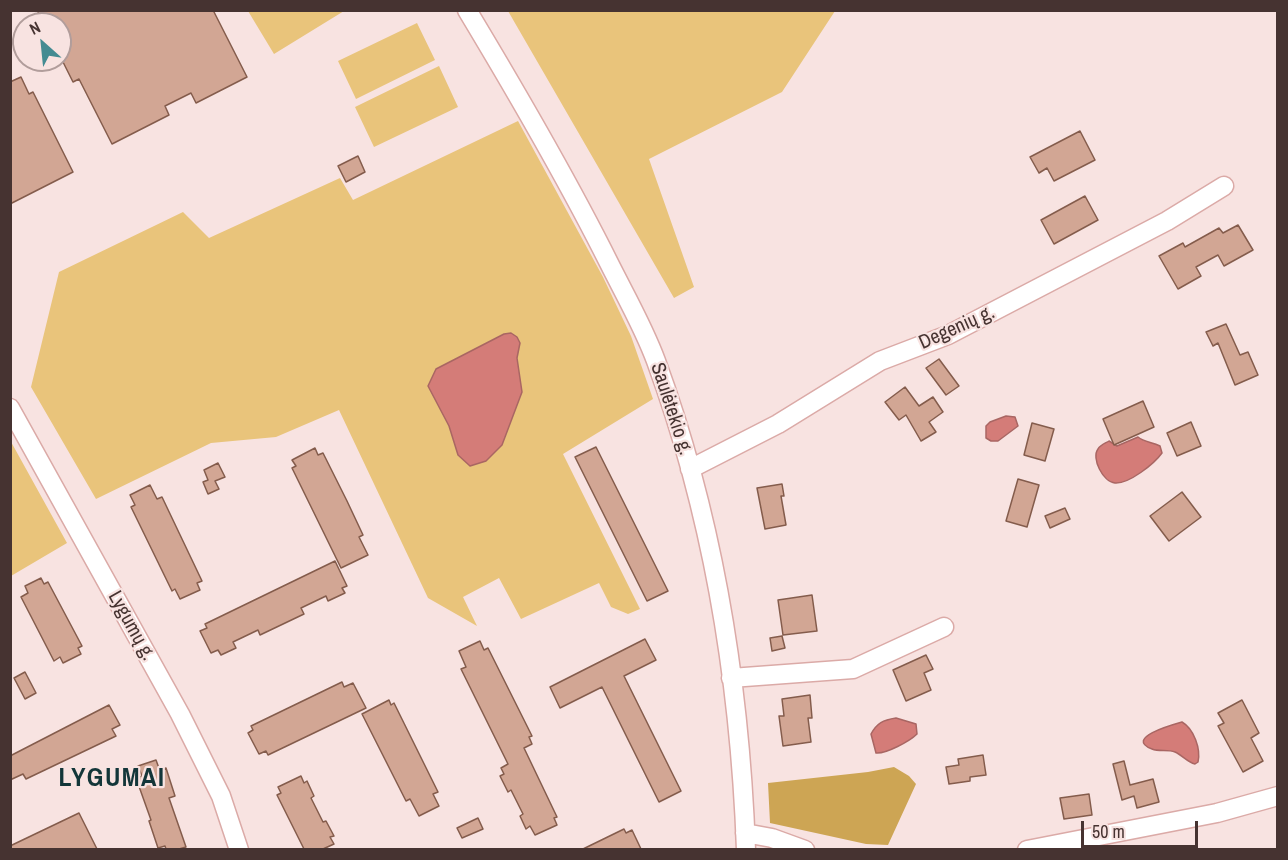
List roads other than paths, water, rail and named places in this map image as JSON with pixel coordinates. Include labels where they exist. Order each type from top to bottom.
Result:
[{"type":"street","name":"Saulėtekio g.","points":[[467,10],[532,119],[589,223],[656,360],[690,469],[715,577],[731,678],[743,781],[746,841]]},
{"type":"street","name":"Degenių g.","points":[[690,469],[778,424],[880,361],[966,326],[1167,221],[1224,186]]},
{"type":"street","name":"Lygumų g.","points":[[10,408],[180,714],[221,796],[240,849]]},
{"type":"street","points":[[731,678],[853,669],[944,627]]},
{"type":"street","points":[[1027,849],[1217,813],[1278,796]]},
{"type":"street","points":[[746,841],[772,838],[806,849]]},
{"type":"district","name":"LYGUMAI","points":[[112,779]]}]
